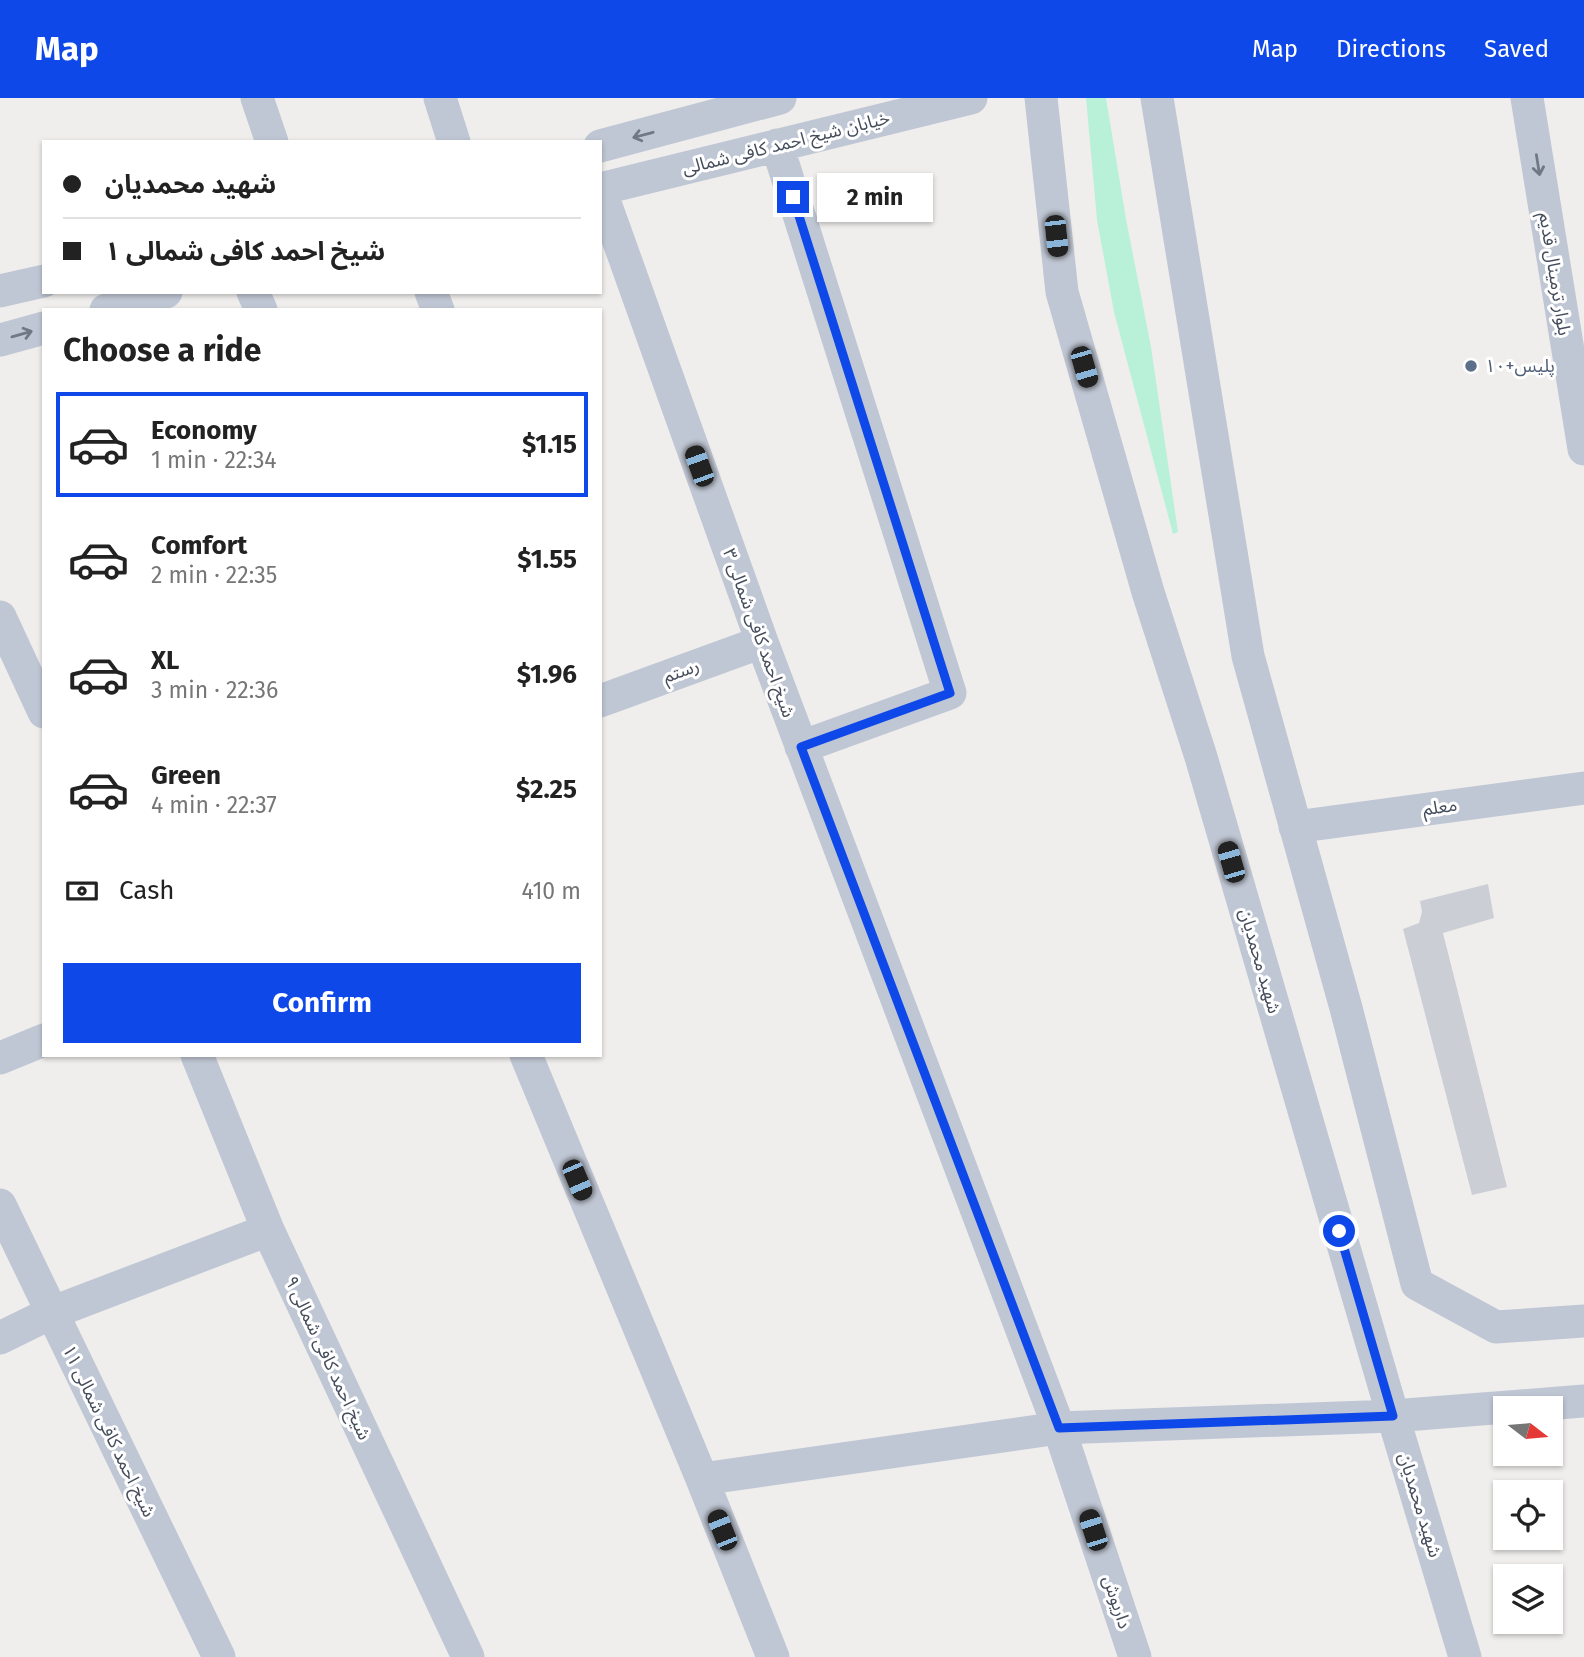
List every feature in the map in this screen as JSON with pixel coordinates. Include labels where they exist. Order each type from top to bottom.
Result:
[{"type":"street","points":[[257,98],[271,140]]},
{"type":"street","points":[[440,98],[453,140]]},
{"type":"street","points":[[602,145],[692,110],[780,98]]},
{"type":"street","name":"خیابان شیخ احمد کافی شمالی","points":[[602,189],[971,98]]},
{"type":"street","name":"شهید محمدیان","points":[[1041,98],[1062,292],[1148,592],[1201,757],[1465,1657]]},
{"type":"street","points":[[1157,98],[1248,656],[1346,1008],[1417,1284],[1496,1327],[1584,1321]]},
{"type":"street","name":"بلوار ترمینال قدیم","points":[[1527,98],[1584,449]]},
{"type":"street","points":[[777,145],[950,693],[801,747]]},
{"type":"street","name":"شیخ احمد کافی شمالی ۳","points":[[602,195],[762,642],[1059,1428]]},
{"type":"street","points":[[1,289],[42,281]]},
{"type":"street","points":[[113,308],[159,294]]},
{"type":"street","points":[[0,340],[42,329]]},
{"type":"street","points":[[0,617],[42,708]]},
{"type":"street","name":"رستم","points":[[602,700],[762,642]]},
{"type":"street","name":"معلم","points":[[1295,827],[1584,788]]},
{"type":"street","points":[[0,1058],[42,1041]]},
{"type":"street","name":"شیخ احمد کافی شمالی ۹","points":[[198,1057],[268,1230],[468,1657]]},
{"type":"street","points":[[527,1057],[773,1657]]},
{"type":"street","name":"شیخ احمد کافی شمالی ۱۱","points":[[0,1205],[219,1657]]},
{"type":"street","points":[[0,1338],[51,1313],[268,1230]]},
{"type":"street","points":[[702,1479],[1059,1428],[1393,1416],[1584,1401]]},
{"type":"street","name":"داریوش","points":[[1059,1428],[1135,1657]]},
{"type":"green space","points":[[1086,98],[1106,98],[1151,347],[1178,532],[1173,534],[1114,312],[1097,220]]},
{"type":"building","points":[[1488,884],[1494,918],[1443,933],[1507,1187],[1472,1195],[1403,929],[1419,923],[1422,912],[1420,901]]},
{"type":"place","name":"پلیس+۱۰","points":[[1471,366]]},
{"type":"route","points":[[793,197],[950,693],[801,747],[1059,1428],[1393,1416],[1339,1231]]}]
